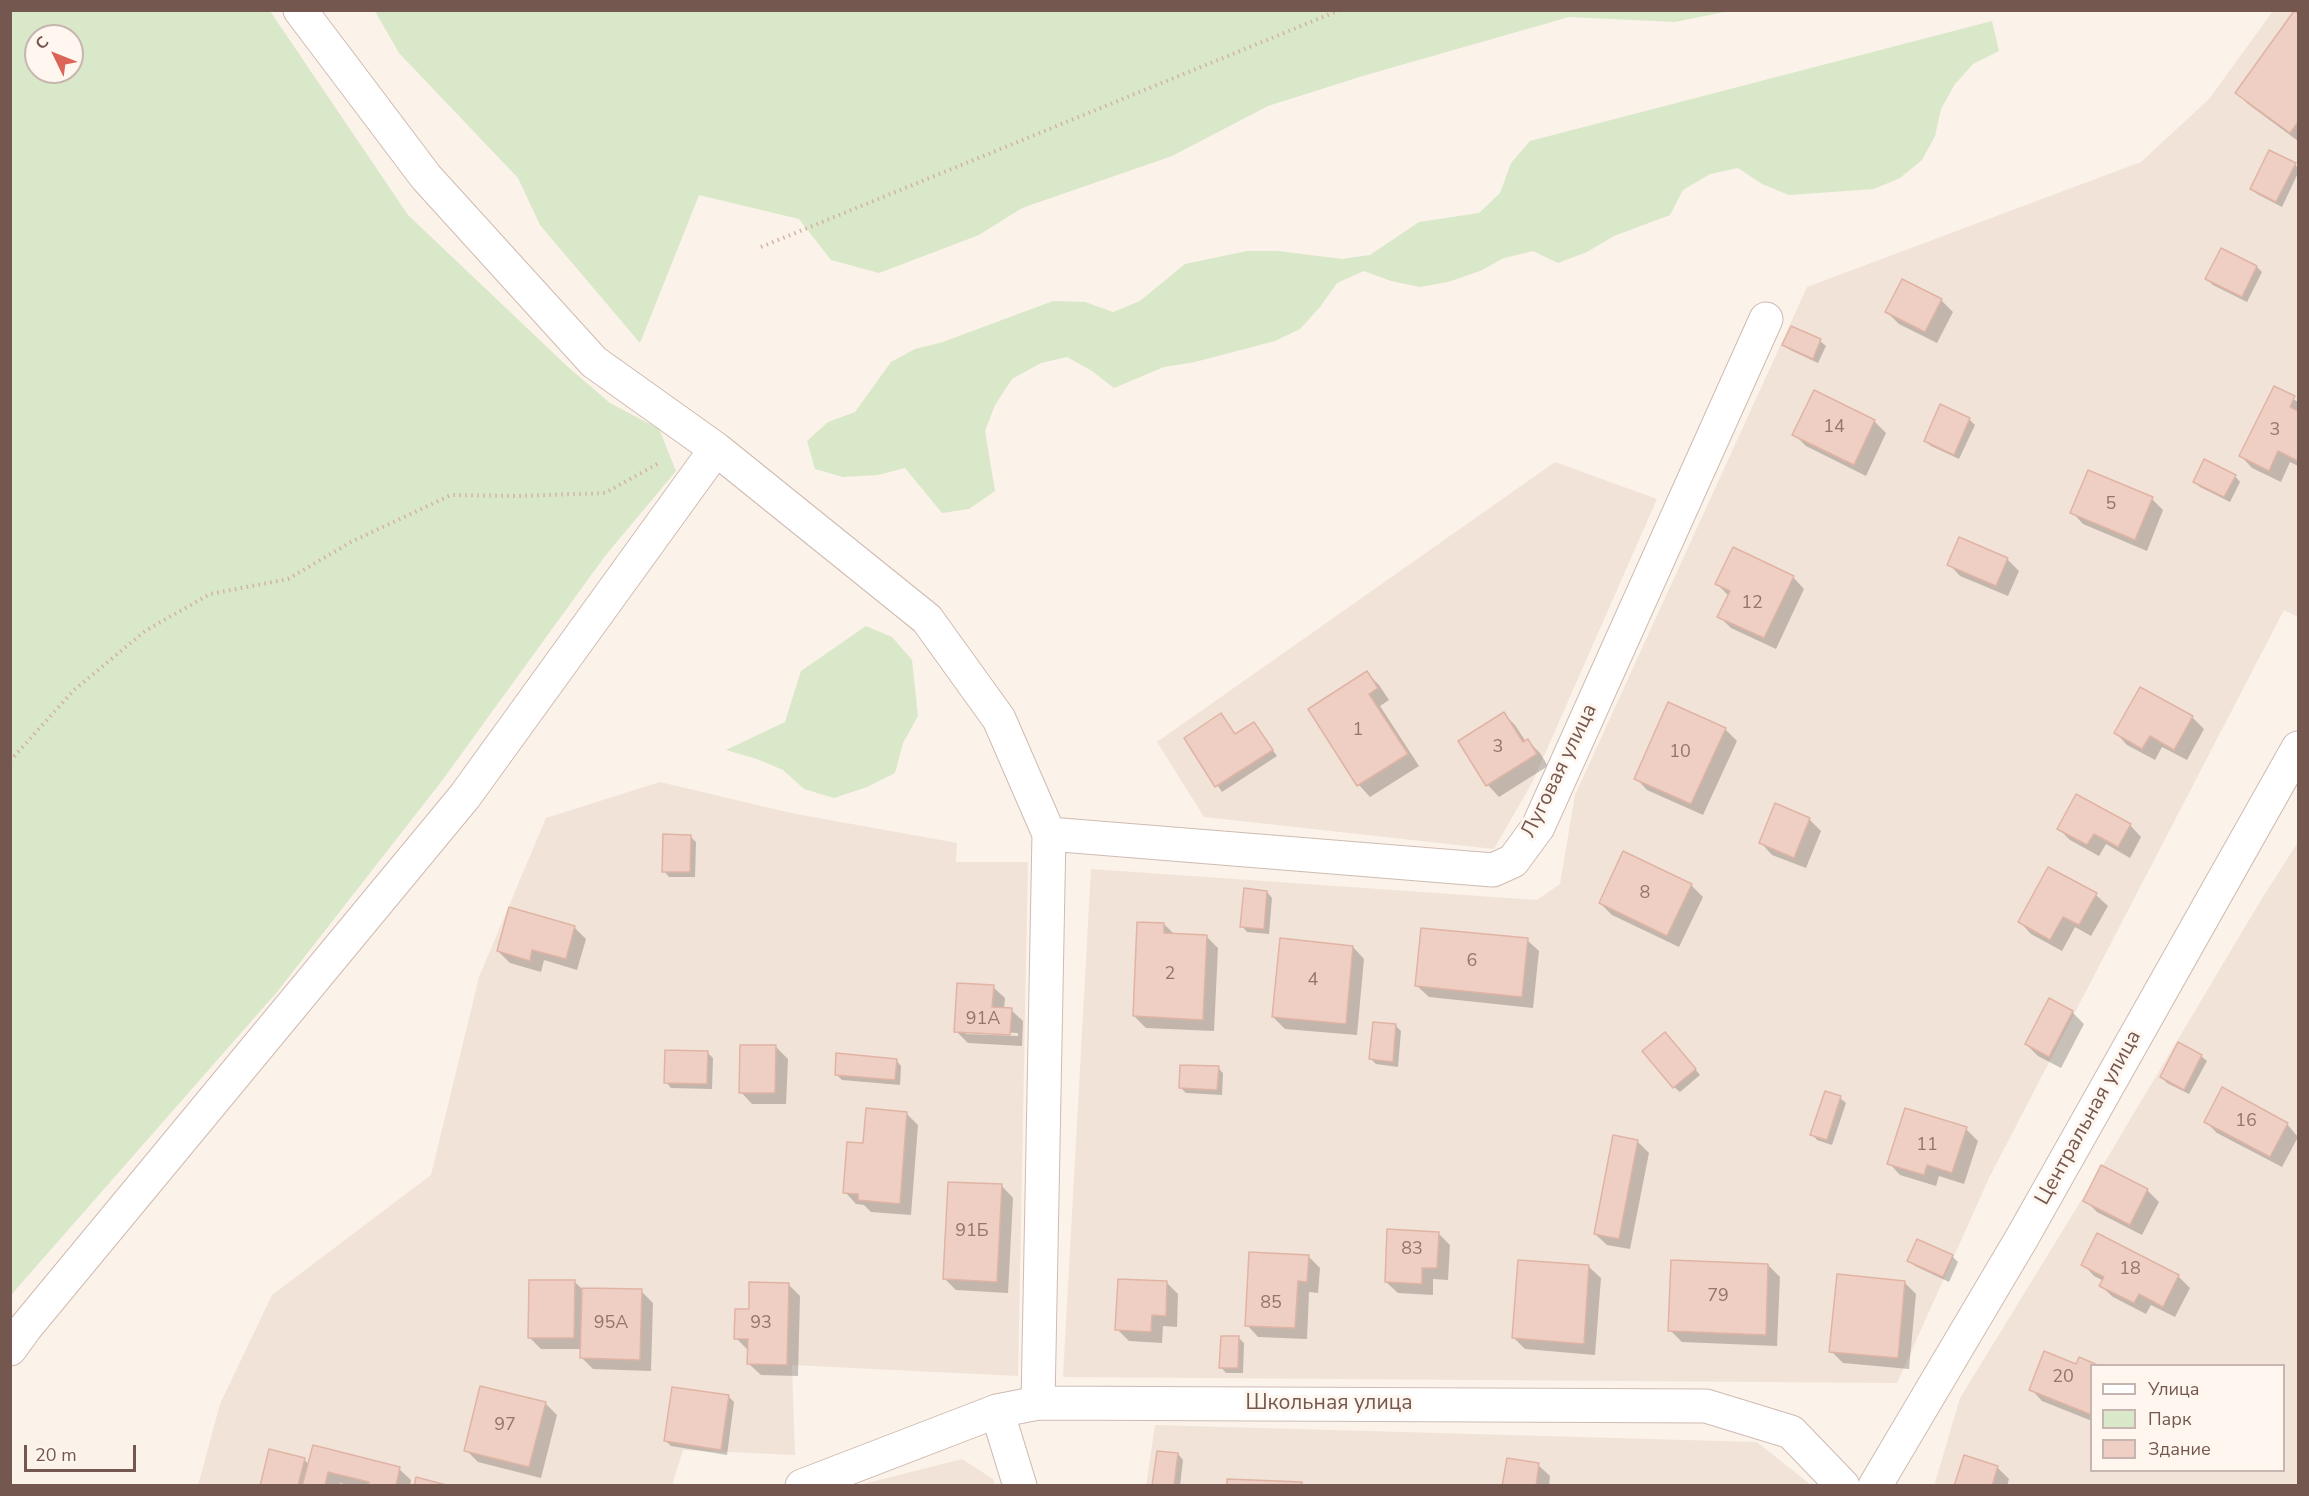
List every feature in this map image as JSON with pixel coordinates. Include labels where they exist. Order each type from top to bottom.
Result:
[{"type":"street","points":[[300,10],[426,177],[594,362],[709,444],[927,619],[999,719],[1049,834],[1038,1403]]},
{"type":"street","name":"Луговая улица","points":[[1049,834],[1493,870],[1513,861],[1539,827],[1766,319]]},
{"type":"street","points":[[10,1349],[465,796],[709,444]]},
{"type":"street","name":"Центральная улица","points":[[1875,1485],[2029,1225],[2298,748]]},
{"type":"street","name":"Школьная улица","points":[[802,1485],[997,1411],[1038,1403],[1706,1406],[1791,1432],[1843,1485]]},
{"type":"street","points":[[997,1411],[1020,1485]]},
{"type":"path","points":[[761,247],[1340,10]]},
{"type":"path","points":[[10,761],[73,691],[145,631],[210,594],[288,579],[351,542],[452,495],[519,496],[605,493],[709,444]]},
{"type":"shaded area","points":[[2273,11],[2298,11],[2298,617],[2284,610],[1990,1176],[1897,1383],[1063,1377],[1091,869],[1537,900],[1560,884],[1575,795],[1807,287],[2141,162],[2209,99]]},
{"type":"shaded area","points":[[1555,462],[1657,499],[1533,781],[1494,849],[1204,817],[1157,742]]},
{"type":"shaded area","points":[[660,782],[791,813],[957,843],[956,862],[1028,862],[1018,1376],[792,1365],[795,1455],[683,1450],[672,1485],[198,1486],[220,1404],[272,1295],[431,1175],[479,977],[546,818]]},
{"type":"shaded area","points":[[2298,842],[2298,1485],[1934,1486],[1960,1398]]},
{"type":"shaded area","points":[[1155,1425],[1757,1442],[1811,1485],[1146,1486]]},
{"type":"shaded area","points":[[962,1459],[993,1479],[995,1485],[859,1485]]},
{"type":"green space","points":[[11,10],[270,11],[408,215],[568,367],[610,403],[659,429],[676,471],[605,556],[441,782],[277,992],[11,1295]]},
{"type":"green space","points":[[375,11],[1729,11],[1675,22],[1569,17],[1366,75],[1268,106],[1172,156],[1022,208],[979,235],[879,273],[831,260],[799,219],[699,195],[640,343],[540,225],[518,178],[399,53]]},
{"type":"green space","points":[[1992,21],[1999,51],[1973,64],[1955,84],[1941,109],[1935,136],[1922,160],[1900,178],[1874,189],[1789,195],[1762,184],[1738,168],[1710,174],[1683,190],[1670,215],[1614,236],[1587,252],[1558,263],[1533,251],[1504,258],[1480,271],[1448,282],[1420,287],[1391,281],[1364,271],[1337,283],[1300,329],[1275,341],[1195,362],[1164,367],[1114,388],[1092,371],[1067,357],[1041,363],[1012,379],[995,405],[985,431],[995,491],[969,509],[942,513],[905,468],[878,475],[843,477],[815,469],[807,441],[828,422],[855,412],[891,362],[915,349],[943,342],[1053,301],[1085,302],[1113,312],[1140,301],[1185,264],[1247,251],[1278,251],[1342,259],[1370,255],[1419,222],[1479,213],[1500,193],[1511,163],[1530,141]]},
{"type":"green space","points":[[866,626],[892,637],[912,660],[918,716],[903,743],[895,773],[867,787],[834,798],[804,789],[783,770],[726,750],[785,722],[801,671]]},
{"type":"building","points":[[2294,11],[2298,13],[2298,122],[2290,133],[2235,93]]},
{"type":"building","points":[[2269,150],[2296,163],[2276,202],[2250,189]]},
{"type":"building","points":[[2221,248],[2257,266],[2242,297],[2205,279]]},
{"type":"building","points":[[1902,279],[1942,299],[1925,332],[1885,312]]},
{"type":"building","points":[[1791,326],[1821,339],[1813,359],[1782,345]]},
{"type":"building","points":[[2274,386],[2295,396],[2290,407],[2298,411],[2298,461],[2278,451],[2269,471],[2239,456]]},
{"type":"building","points":[[1814,390],[1875,420],[1854,465],[1792,435]]},
{"type":"building","points":[[1940,404],[1970,418],[1954,455],[1924,441]]},
{"type":"building","points":[[2204,459],[2236,475],[2224,497],[2193,482]]},
{"type":"building","points":[[2088,470],[2153,497],[2135,540],[2070,513]]},
{"type":"building","points":[[1959,537],[2008,558],[1996,586],[1947,565]]},
{"type":"building","points":[[1733,547],[1794,576],[1764,638],[1717,617],[1730,591],[1715,584]]},
{"type":"building","points":[[1367,671],[1378,688],[1369,694],[1408,754],[1357,786],[1308,709]]},
{"type":"building","points":[[2140,687],[2193,716],[2174,750],[2150,736],[2142,749],[2114,733]]},
{"type":"building","points":[[1668,702],[1726,728],[1691,804],[1634,779]]},
{"type":"building","points":[[1504,712],[1523,742],[1528,739],[1537,754],[1486,786],[1458,741]]},
{"type":"building","points":[[1221,713],[1235,734],[1254,722],[1273,750],[1215,787],[1184,738]]},
{"type":"building","points":[[2076,794],[2131,824],[2118,847],[2094,834],[2087,845],[2057,829]]},
{"type":"building","points":[[1775,803],[1810,818],[1794,858],[1759,843]]},
{"type":"building","points":[[663,834],[691,835],[690,872],[662,872]]},
{"type":"building","points":[[1623,851],[1692,884],[1667,936],[1599,903]]},
{"type":"building","points":[[2048,867],[2097,893],[2079,925],[2063,917],[2050,940],[2018,922]]},
{"type":"building","points":[[1244,888],[1267,891],[1264,929],[1240,927]]},
{"type":"building","points":[[509,907],[575,926],[566,959],[532,950],[530,961],[497,951]]},
{"type":"building","points":[[1137,922],[1164,923],[1164,933],[1207,935],[1203,1020],[1133,1016]]},
{"type":"building","points":[[1421,928],[1528,938],[1522,997],[1415,986]]},
{"type":"building","points":[[1280,938],[1353,946],[1346,1024],[1272,1017]]},
{"type":"building","points":[[957,983],[994,985],[992,1007],[1012,1008],[1010,1035],[954,1032]]},
{"type":"building","points":[[2049,998],[2073,1011],[2049,1057],[2025,1044]]},
{"type":"building","points":[[1373,1022],[1396,1024],[1393,1062],[1369,1059]]},
{"type":"building","points":[[1665,1032],[1696,1069],[1673,1088],[1642,1051]]},
{"type":"building","points":[[2178,1042],[2202,1055],[2184,1090],[2160,1077]]},
{"type":"building","points":[[740,1045],[776,1045],[775,1093],[739,1093]]},
{"type":"building","points":[[665,1050],[708,1051],[707,1084],[664,1083]]},
{"type":"building","points":[[836,1053],[897,1059],[895,1080],[835,1075]]},
{"type":"building","points":[[1180,1065],[1219,1066],[1217,1090],[1179,1088]]},
{"type":"building","points":[[2222,1087],[2288,1123],[2270,1157],[2204,1122]]},
{"type":"building","points":[[1825,1091],[1841,1096],[1827,1140],[1810,1135]]},
{"type":"building","points":[[866,1108],[907,1112],[900,1204],[858,1200],[858,1194],[843,1193],[847,1142],[863,1143]]},
{"type":"building","points":[[1905,1108],[1967,1127],[1952,1173],[1927,1165],[1924,1175],[1887,1164]]},
{"type":"building","points":[[1613,1135],[1638,1140],[1619,1239],[1594,1234]]},
{"type":"building","points":[[2101,1165],[2148,1189],[2130,1225],[2083,1201]]},
{"type":"building","points":[[948,1182],[1002,1184],[997,1282],[943,1279]]},
{"type":"building","points":[[1387,1229],[1439,1232],[1437,1268],[1422,1268],[1422,1284],[1385,1282]]},
{"type":"building","points":[[2097,1233],[2179,1275],[2163,1307],[2139,1294],[2134,1303],[2099,1286],[2104,1277],[2081,1265]]},
{"type":"building","points":[[1917,1239],[1953,1255],[1943,1277],[1907,1261]]},
{"type":"building","points":[[1249,1252],[1309,1255],[1307,1282],[1298,1281],[1295,1328],[1245,1326]]},
{"type":"building","points":[[1518,1260],[1589,1265],[1584,1344],[1512,1338]]},
{"type":"building","points":[[1671,1260],[1768,1264],[1766,1335],[1668,1331]]},
{"type":"building","points":[[1837,1274],[1905,1281],[1898,1358],[1829,1352]]},
{"type":"building","points":[[1118,1279],[1167,1281],[1166,1316],[1152,1315],[1151,1332],[1115,1330]]},
{"type":"building","points":[[529,1280],[575,1280],[574,1338],[528,1338]]},
{"type":"building","points":[[749,1282],[789,1283],[787,1365],[747,1364],[748,1339],[734,1339],[735,1309],[749,1309]]},
{"type":"building","points":[[582,1288],[642,1289],[640,1360],[580,1358]]},
{"type":"building","points":[[1221,1336],[1239,1336],[1238,1368],[1219,1368]]},
{"type":"building","points":[[2044,1351],[2076,1364],[2079,1357],[2095,1364],[2090,1364],[2090,1414],[2029,1390]]},
{"type":"building","points":[[480,1386],[546,1402],[529,1467],[464,1451]]},
{"type":"building","points":[[672,1387],[729,1395],[721,1450],[664,1441]]},
{"type":"building","points":[[313,1445],[400,1467],[396,1486],[368,1486],[369,1482],[328,1472],[325,1486],[302,1486]]},
{"type":"building","points":[[269,1449],[305,1458],[298,1486],[260,1486]]},
{"type":"building","points":[[1157,1451],[1178,1453],[1174,1486],[1152,1485]]},
{"type":"building","points":[[1964,1455],[1998,1466],[1992,1486],[1954,1486]]},
{"type":"building","points":[[1507,1458],[1539,1463],[1536,1486],[1502,1486]]},
{"type":"building","points":[[416,1477],[450,1486],[414,1486]]},
{"type":"building","points":[[1227,1479],[1302,1482],[1302,1486],[1227,1486]]}]
